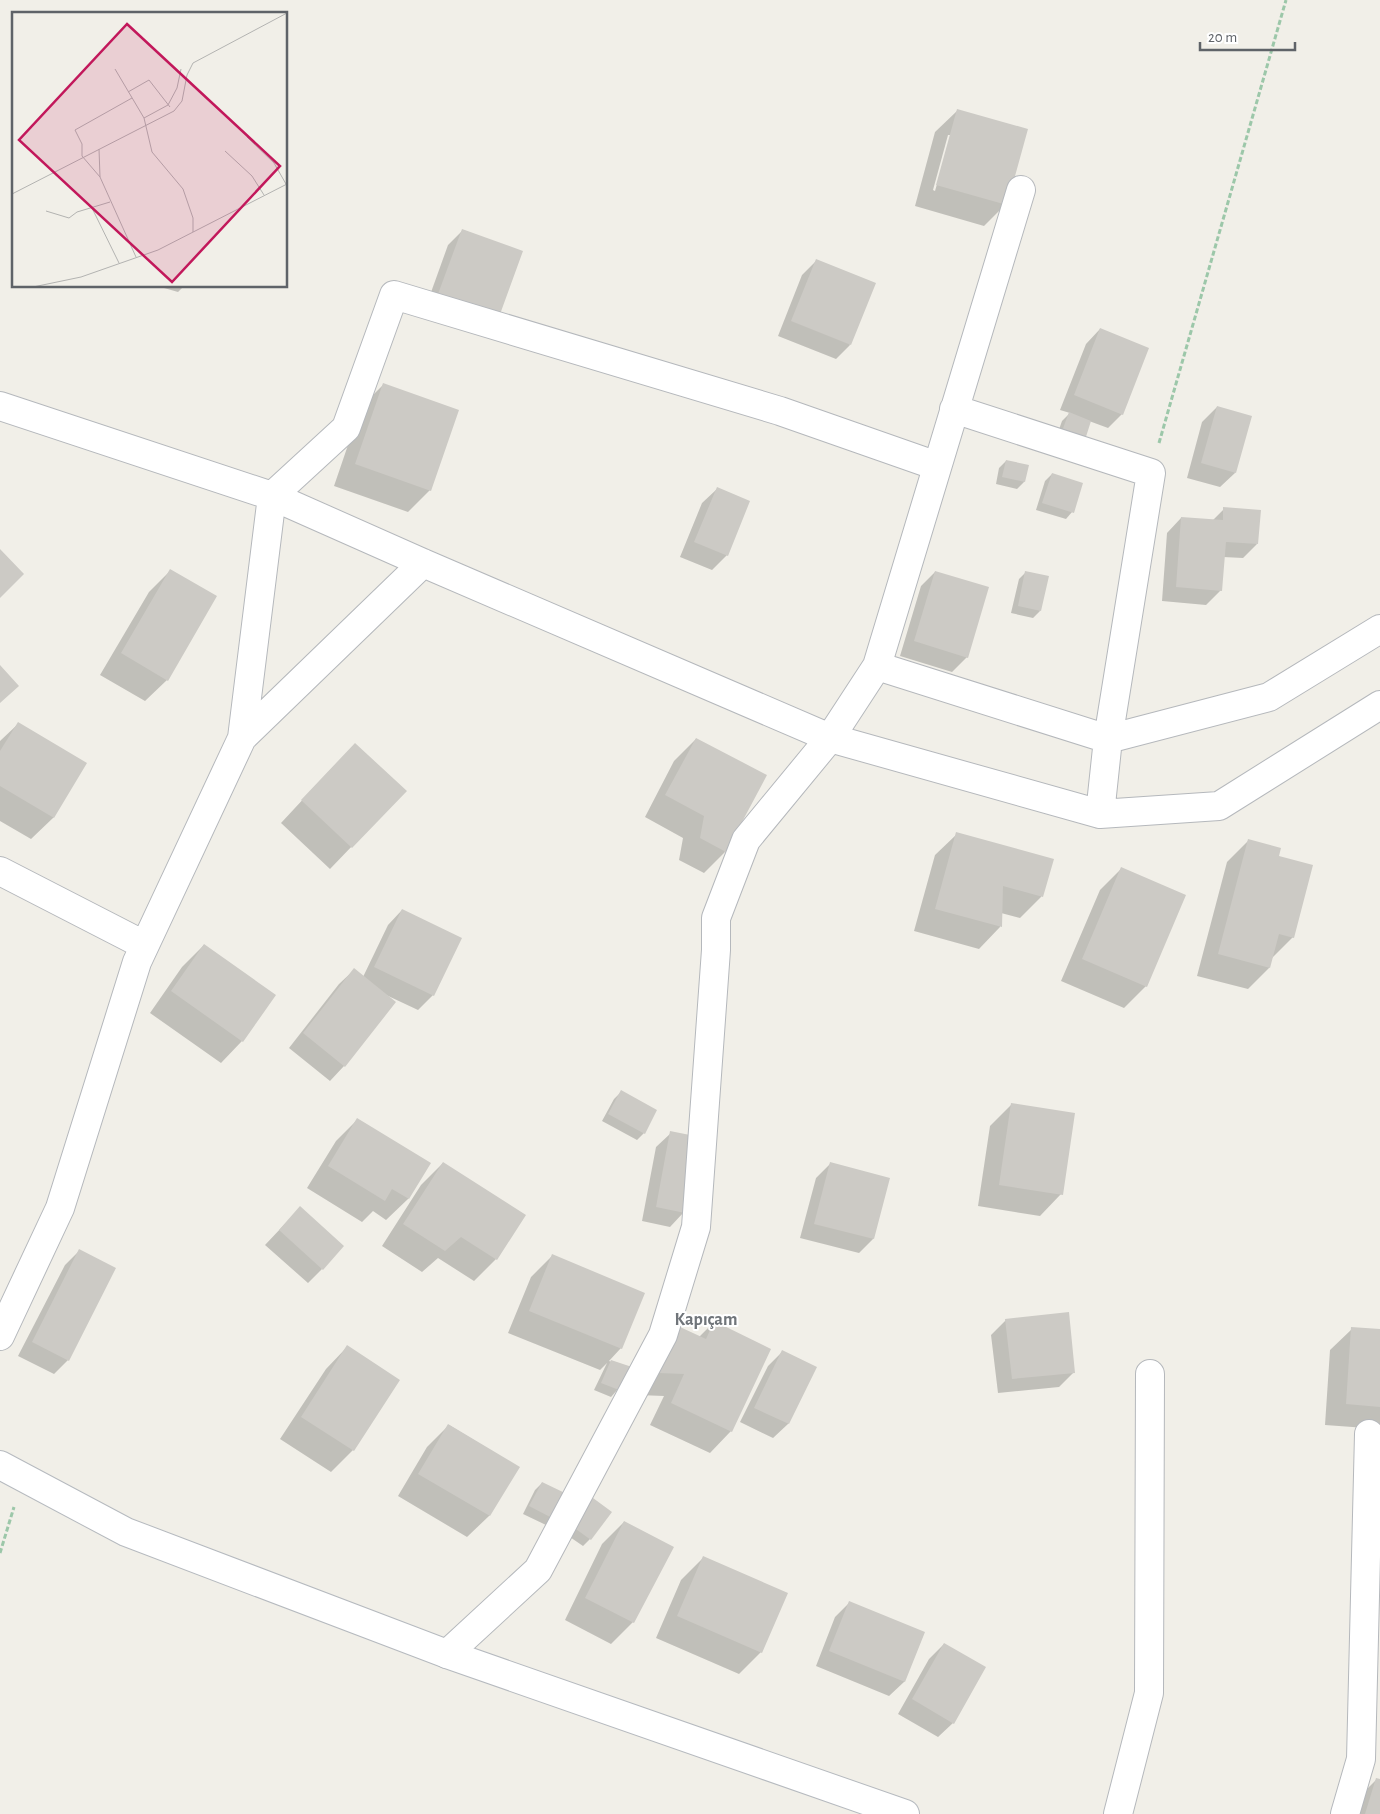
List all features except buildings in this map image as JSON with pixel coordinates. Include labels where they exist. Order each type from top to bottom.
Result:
[{"type":"street","points":[[447,1654],[538,1570],[663,1336],[696,1227],[715,960],[716,918],[746,840],[830,738],[877,666],[1021,190]]},
{"type":"street","points":[[0,1336],[60,1208],[137,962],[242,738],[272,496],[346,428],[394,295],[780,411],[937,466]]},
{"type":"street","points":[[0,406],[272,496],[830,738],[1100,814],[1219,806],[1380,704]]},
{"type":"street","points":[[954,408],[1151,473],[1108,740],[1100,814]]},
{"type":"street","points":[[242,738],[423,563]]},
{"type":"street","points":[[877,666],[1108,740],[1270,697],[1380,629]]},
{"type":"street","points":[[0,872],[144,945]]},
{"type":"street","points":[[1118,1814],[1149,1693],[1150,1374]]},
{"type":"street","points":[[1345,1814],[1361,1759],[1369,1434]]},
{"type":"street","points":[[12,1471],[126,1532],[447,1654],[905,1814]]},
{"type":"path","points":[[1151,473],[1286,0]]},
{"type":"path","points":[[0,1553],[12,1471]]},
{"type":"district","name":"Kapıçam","points":[[706,1320]]}]
